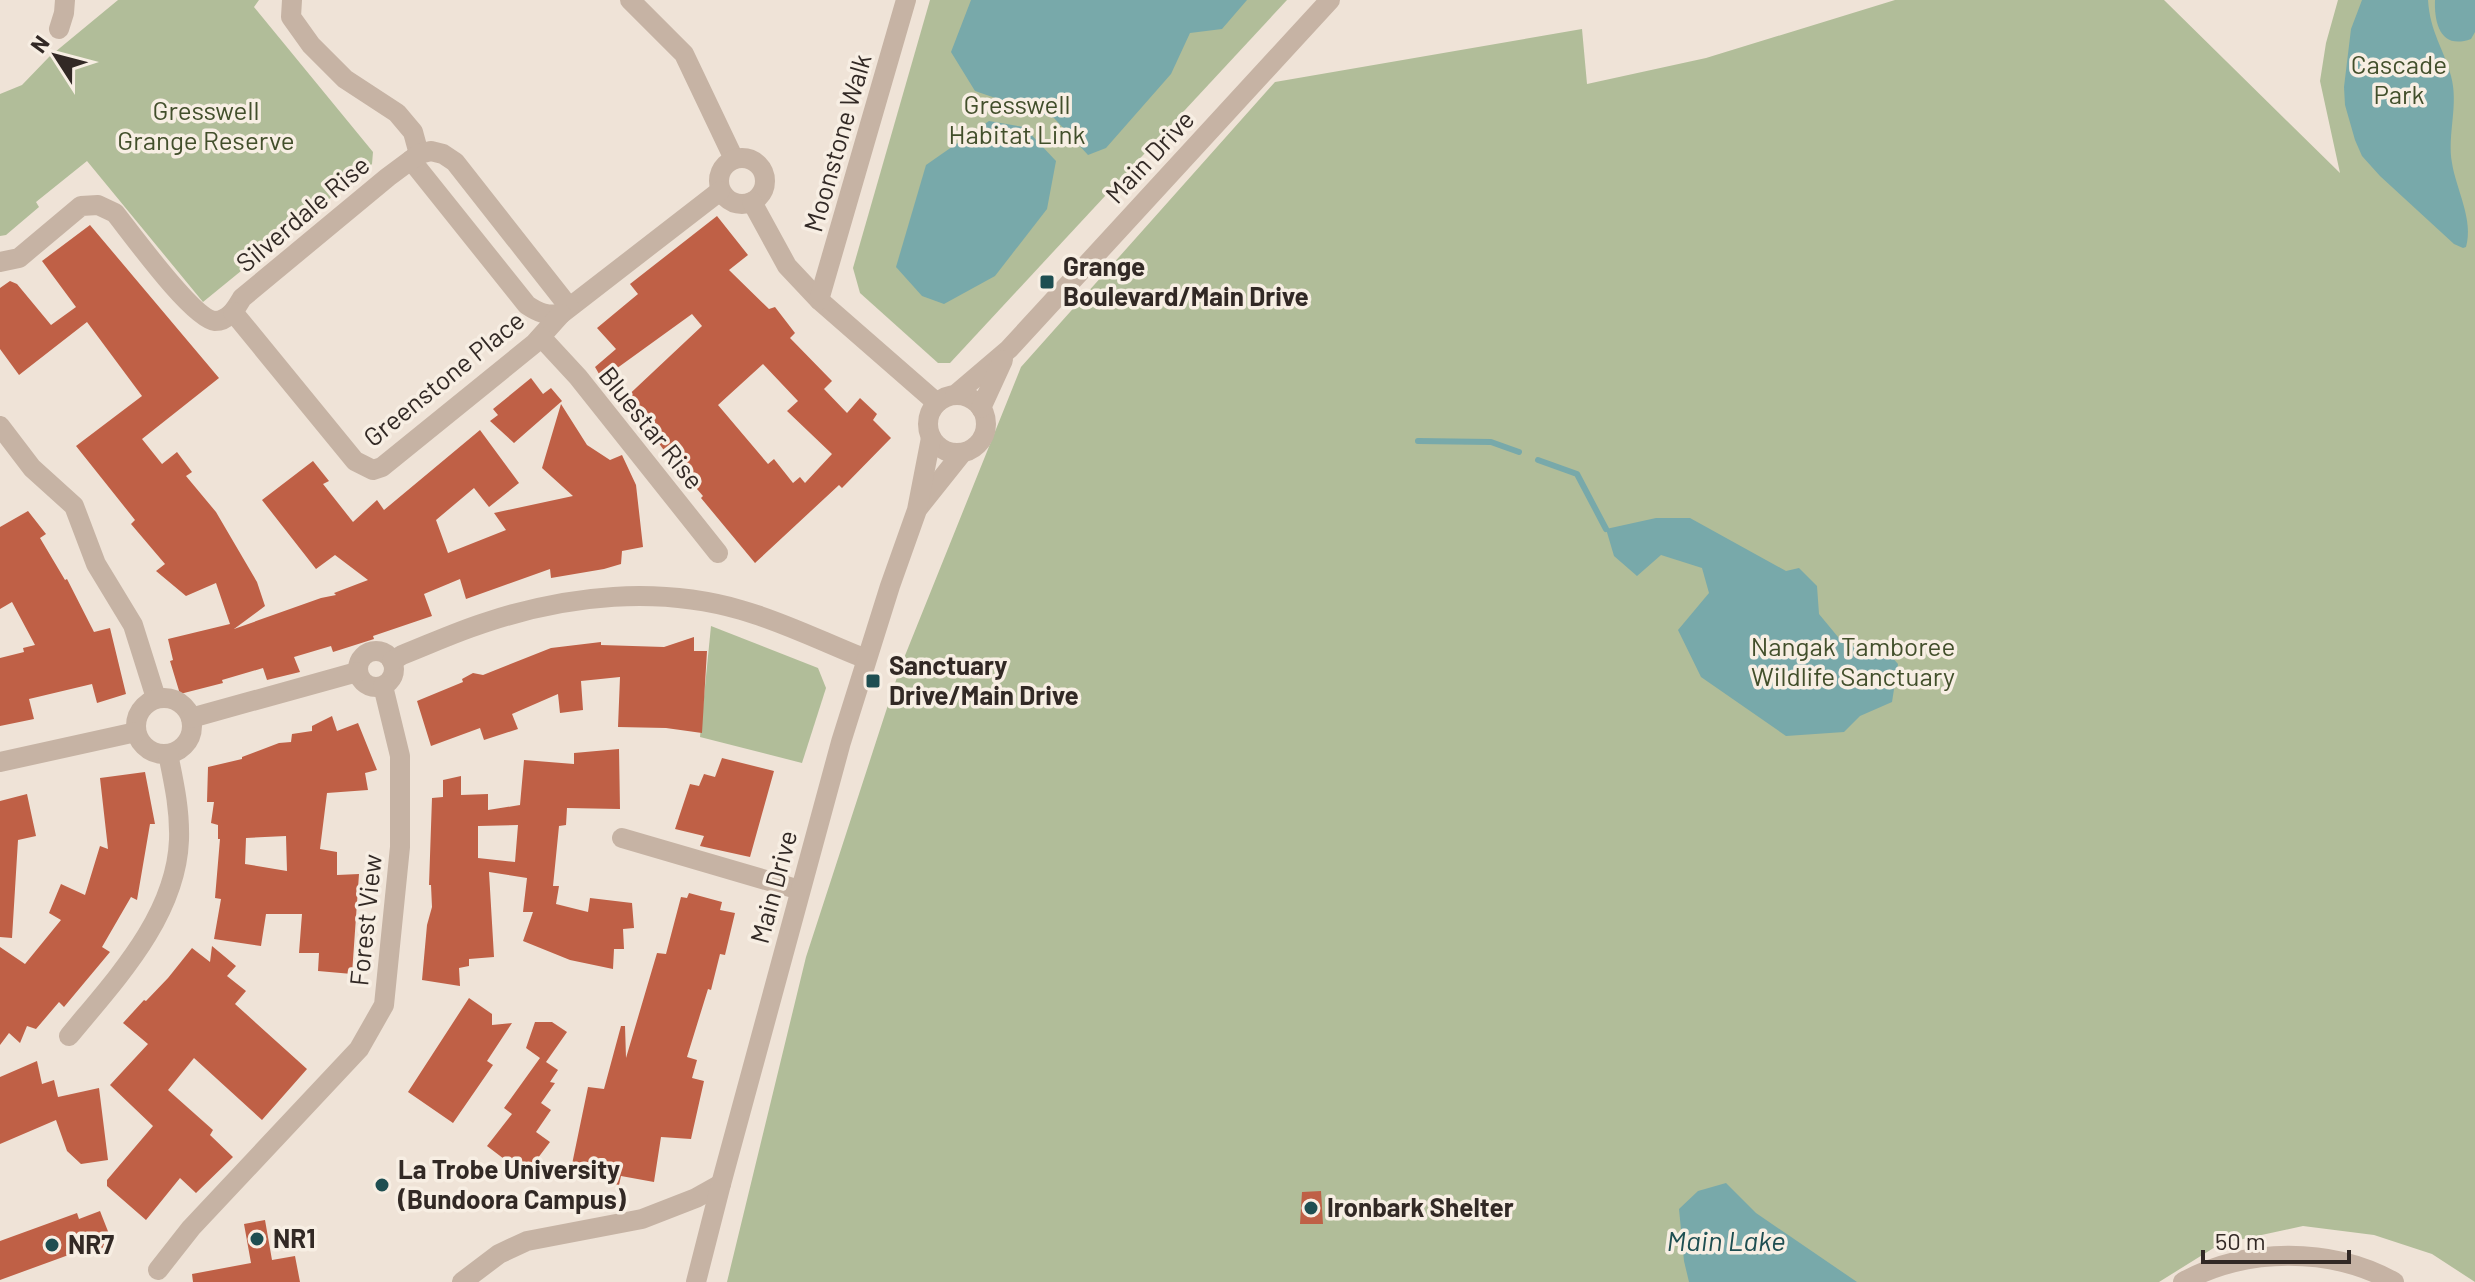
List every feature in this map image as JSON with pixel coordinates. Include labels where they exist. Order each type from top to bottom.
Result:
[{"type":"street","points":[[59,29],[65,0]]},
{"type":"street","points":[[292,0],[291,17],[311,45],[345,79],[397,113],[413,132],[415,157],[431,151],[455,162],[565,310],[720,191]]},
{"type":"street","points":[[630,0],[684,54],[734,159]]},
{"type":"street","name":"Moonstone Walk","points":[[819,300],[906,0]]},
{"type":"street","name":"Main Drive","points":[[946,399],[1009,349],[1330,0]]},
{"type":"street","name":"Silverdale Rise","points":[[233,312],[242,298],[415,157],[527,305],[549,316],[565,310]]},
{"type":"street","points":[[734,159],[750,160],[763,171],[764,186],[752,202],[736,204],[720,191],[719,175],[734,159]]},
{"type":"street","points":[[752,202],[787,266],[819,300],[946,399],[970,398],[981,408],[985,417],[984,436],[979,444],[962,453],[944,451],[931,438],[927,420],[946,399]]},
{"type":"street","points":[[0,262],[19,258],[81,206],[98,205],[115,213],[196,311],[216,321],[226,319],[233,312]]},
{"type":"street","name":"Greenstone Place","points":[[233,312],[355,461],[373,470],[382,467],[541,337],[565,310]]},
{"type":"street","name":"Bluestar Rise","points":[[541,337],[578,377],[718,553]]},
{"type":"street","name":"Main Drive","points":[[981,408],[1009,349]]},
{"type":"street","points":[[0,426],[32,468],[74,506],[96,564],[133,625],[156,698]]},
{"type":"street","name":"Main Drive","points":[[696,1282],[800,890],[866,659],[917,510],[931,438]]},
{"type":"street","name":"Main Drive","points":[[917,510],[962,453]]},
{"type":"street","points":[[392,661],[488,621],[566,601],[649,595],[686,597],[741,610],[866,659]]},
{"type":"street","points":[[371,652],[383,653],[392,661],[393,675],[383,686],[365,684],[357,672],[361,659],[371,652]]},
{"type":"street","points":[[191,718],[357,672]]},
{"type":"street","name":"Forest View","points":[[158,1270],[191,1228],[359,1049],[384,1005],[400,832],[400,756],[383,686]]},
{"type":"street","points":[[156,698],[176,700],[184,705],[191,718],[192,728],[184,745],[168,754],[149,750],[136,732],[139,713],[156,698]]},
{"type":"street","points":[[0,762],[136,732]]},
{"type":"street","points":[[69,1036],[136,955],[174,874],[179,842],[178,803],[168,754]]},
{"type":"street","points":[[622,838],[800,890]]},
{"type":"street","points":[[462,1282],[499,1254],[527,1241],[642,1219],[696,1198],[721,1184]]},
{"type":"street","points":[[2183,1282],[2222,1266],[2284,1256],[2321,1257],[2353,1265],[2394,1282]]},
{"type":"green space","name":"Gresswell Grange Reserve","points":[[118,0],[259,0],[254,7],[373,152],[372,164],[203,302],[87,161],[36,202],[39,207],[6,235],[0,236],[0,94],[22,85],[49,57]]},
{"type":"green space","name":"Gresswell Habitat Link","points":[[930,0],[1287,0],[950,363],[938,363],[860,293],[853,268]]},
{"type":"green space","name":"Nangak Tamboree Wildlife Sanctuary","points":[[1895,0],[2164,0],[2340,173],[2320,81],[2338,0],[2475,0],[2475,1282],[2432,1254],[2374,1235],[2303,1226],[2220,1244],[2159,1282],[727,1282],[806,957],[900,668],[1021,367],[1275,82],[1582,29],[1587,84],[1706,58]]},
{"type":"green space","points":[[711,626],[818,668],[826,688],[802,763],[700,737]]},
{"type":"water","points":[[971,0],[1247,0],[1222,29],[1190,33],[1171,74],[1106,148],[1088,155],[1054,118],[975,91],[951,52]]},
{"type":"water","points":[[2362,0],[2428,0],[2431,21],[2453,87],[2451,152],[2468,226],[2466,247],[2454,244],[2380,176],[2362,156],[2355,140],[2345,105],[2344,87],[2351,29]]},
{"type":"water","points":[[2435,0],[2475,0],[2475,32],[2471,39],[2453,41],[2441,33]]},
{"type":"water","points":[[989,121],[1024,127],[1056,161],[1047,209],[995,276],[944,304],[922,296],[896,267],[926,165]]},
{"type":"water","points":[[1656,518],[1690,518],[1786,571],[1799,568],[1817,586],[1819,614],[1843,643],[1891,656],[1898,664],[1892,702],[1860,716],[1844,732],[1786,736],[1701,677],[1678,630],[1709,593],[1702,568],[1661,555],[1637,576],[1614,556],[1606,529]]},
{"type":"water","name":"Main Lake","points":[[1726,1183],[1756,1213],[1857,1282],[1689,1282],[1679,1209],[1698,1191]]},
{"type":"building","points":[[717,216],[748,255],[729,270],[769,309],[775,307],[795,333],[790,338],[832,381],[824,389],[847,413],[860,398],[877,414],[873,420],[891,438],[842,488],[839,485],[755,563],[636,412],[631,416],[620,403],[702,326],[692,314],[602,379],[595,367],[616,349],[597,328],[638,294],[630,284]],"holes":[[[763,364],[798,401],[787,411],[832,454],[805,483],[800,477],[793,483],[774,459],[768,464],[718,405]]]},
{"type":"building","points":[[90,225],[219,378],[142,439],[162,464],[177,452],[192,472],[186,476],[216,512],[257,582],[265,606],[234,629],[336,595],[334,593],[368,580],[335,555],[316,569],[262,500],[313,461],[329,481],[323,484],[353,522],[377,500],[384,510],[480,430],[519,483],[489,507],[474,488],[436,520],[448,553],[506,530],[494,513],[573,496],[542,468],[561,404],[587,445],[610,460],[622,455],[636,485],[643,547],[622,551],[621,564],[604,569],[551,578],[550,569],[466,599],[460,579],[424,594],[432,616],[333,652],[331,646],[294,657],[300,672],[267,680],[263,668],[180,694],[170,661],[173,660],[168,639],[230,624],[216,583],[186,596],[156,571],[165,564],[131,524],[135,520],[76,446],[142,396],[87,322],[19,375],[0,349],[0,288],[10,281],[17,284],[51,325],[76,307],[42,261]]},
{"type":"building","points":[[531,378],[543,394],[551,388],[562,401],[514,443],[490,421],[498,415],[493,409]]},
{"type":"building","points":[[28,511],[46,534],[40,538],[67,579],[94,632],[110,628],[126,694],[97,703],[92,684],[29,699],[34,719],[0,726],[0,658],[24,652],[23,648],[35,645],[12,602],[0,609],[0,527]]},
{"type":"building","points":[[694,637],[694,651],[707,651],[702,733],[666,728],[618,727],[620,677],[581,681],[583,710],[560,713],[558,694],[512,714],[518,729],[484,740],[480,728],[431,746],[417,701],[463,682],[462,679],[473,673],[483,675],[551,648],[601,642],[601,645],[664,647]]},
{"type":"building","points":[[332,716],[337,731],[358,723],[377,770],[365,773],[368,790],[327,793],[320,849],[337,852],[337,875],[359,874],[352,974],[318,971],[319,953],[299,953],[302,914],[266,914],[261,946],[214,939],[221,899],[215,898],[220,839],[218,825],[211,823],[214,802],[207,802],[208,767],[242,759],[279,743],[291,742],[292,734],[312,731],[312,726]],"holes":[[[286,836],[287,871],[245,864],[246,838]]]},
{"type":"building","points":[[619,749],[620,809],[567,808],[566,825],[559,826],[553,886],[559,886],[556,904],[588,912],[590,898],[632,903],[634,928],[623,929],[624,949],[614,949],[613,969],[570,960],[523,941],[533,912],[523,912],[527,878],[489,872],[494,957],[469,959],[469,966],[459,968],[460,986],[422,980],[427,925],[432,907],[429,885],[432,798],[443,797],[443,780],[461,776],[461,795],[488,794],[488,810],[520,805],[524,760],[574,764],[574,753]],"holes":[[[518,825],[515,862],[478,858],[478,826]]]},
{"type":"building","points":[[722,758],[774,771],[750,857],[700,846],[704,836],[675,829],[690,784],[699,786],[704,774],[715,777]]},
{"type":"building","points":[[145,772],[155,824],[150,824],[137,900],[131,897],[102,947],[110,952],[64,1007],[59,1002],[36,1029],[27,1026],[20,1043],[9,1033],[0,1045],[0,947],[25,964],[61,920],[49,913],[61,884],[85,895],[100,846],[108,849],[100,778]]},
{"type":"building","points":[[27,794],[36,836],[18,840],[12,938],[0,937],[0,801]]},
{"type":"building","points":[[689,893],[722,902],[720,910],[735,913],[725,955],[720,954],[711,990],[708,989],[687,1057],[697,1060],[692,1078],[704,1081],[691,1139],[661,1137],[654,1182],[621,1176],[619,1185],[570,1174],[588,1087],[604,1089],[621,1026],[625,1026],[626,1058],[657,953],[666,954],[681,897],[687,898]]},
{"type":"building","points":[[212,946],[236,966],[227,976],[246,991],[235,1004],[307,1069],[262,1120],[194,1058],[168,1090],[213,1130],[210,1135],[233,1157],[196,1193],[180,1178],[146,1220],[107,1186],[107,1180],[153,1126],[110,1085],[148,1044],[123,1023],[168,978],[192,948],[210,962]]},
{"type":"building","points":[[469,998],[492,1014],[492,1025],[512,1023],[487,1061],[493,1065],[453,1123],[408,1092]]},
{"type":"building","points":[[535,1022],[552,1022],[567,1032],[546,1062],[558,1070],[550,1082],[555,1083],[541,1103],[551,1110],[536,1132],[550,1142],[525,1175],[487,1146],[512,1114],[504,1108],[540,1058],[526,1048]]},
{"type":"building","points":[[37,1061],[42,1084],[54,1080],[58,1097],[99,1088],[108,1160],[81,1164],[67,1151],[56,1120],[0,1144],[0,1077]]},
{"type":"building","name":"Ironbark Shelter","points":[[1321,1191],[1323,1224],[1300,1224],[1302,1192]]},
{"type":"building","name":"NR7","points":[[100,1211],[111,1239],[103,1242],[105,1247],[87,1254],[85,1249],[0,1280],[0,1241],[77,1213],[79,1219]]},
{"type":"building","name":"NR1","points":[[265,1220],[272,1260],[295,1256],[300,1282],[193,1282],[192,1274],[251,1263],[244,1224]]},
{"type":"waterway","points":[[1418,441],[1491,442],[1519,452]]},
{"type":"waterway","points":[[1538,460],[1577,474],[1606,529]]},
{"type":"place","name":"Grange Boulevard/Main Drive","points":[[1047,282]]},
{"type":"place","name":"Sanctuary Drive/Main Drive","points":[[873,681]]},
{"type":"place","name":"La Trobe University (Bundoora Campus)","points":[[382,1185]]},
{"type":"place","name":"Ironbark Shelter","points":[[1311,1208]]},
{"type":"place","name":"NR1","points":[[257,1239]]},
{"type":"place","name":"NR7","points":[[52,1245]]},
{"type":"park label","name":"Cascade Park","points":[[2399,80]]}]
